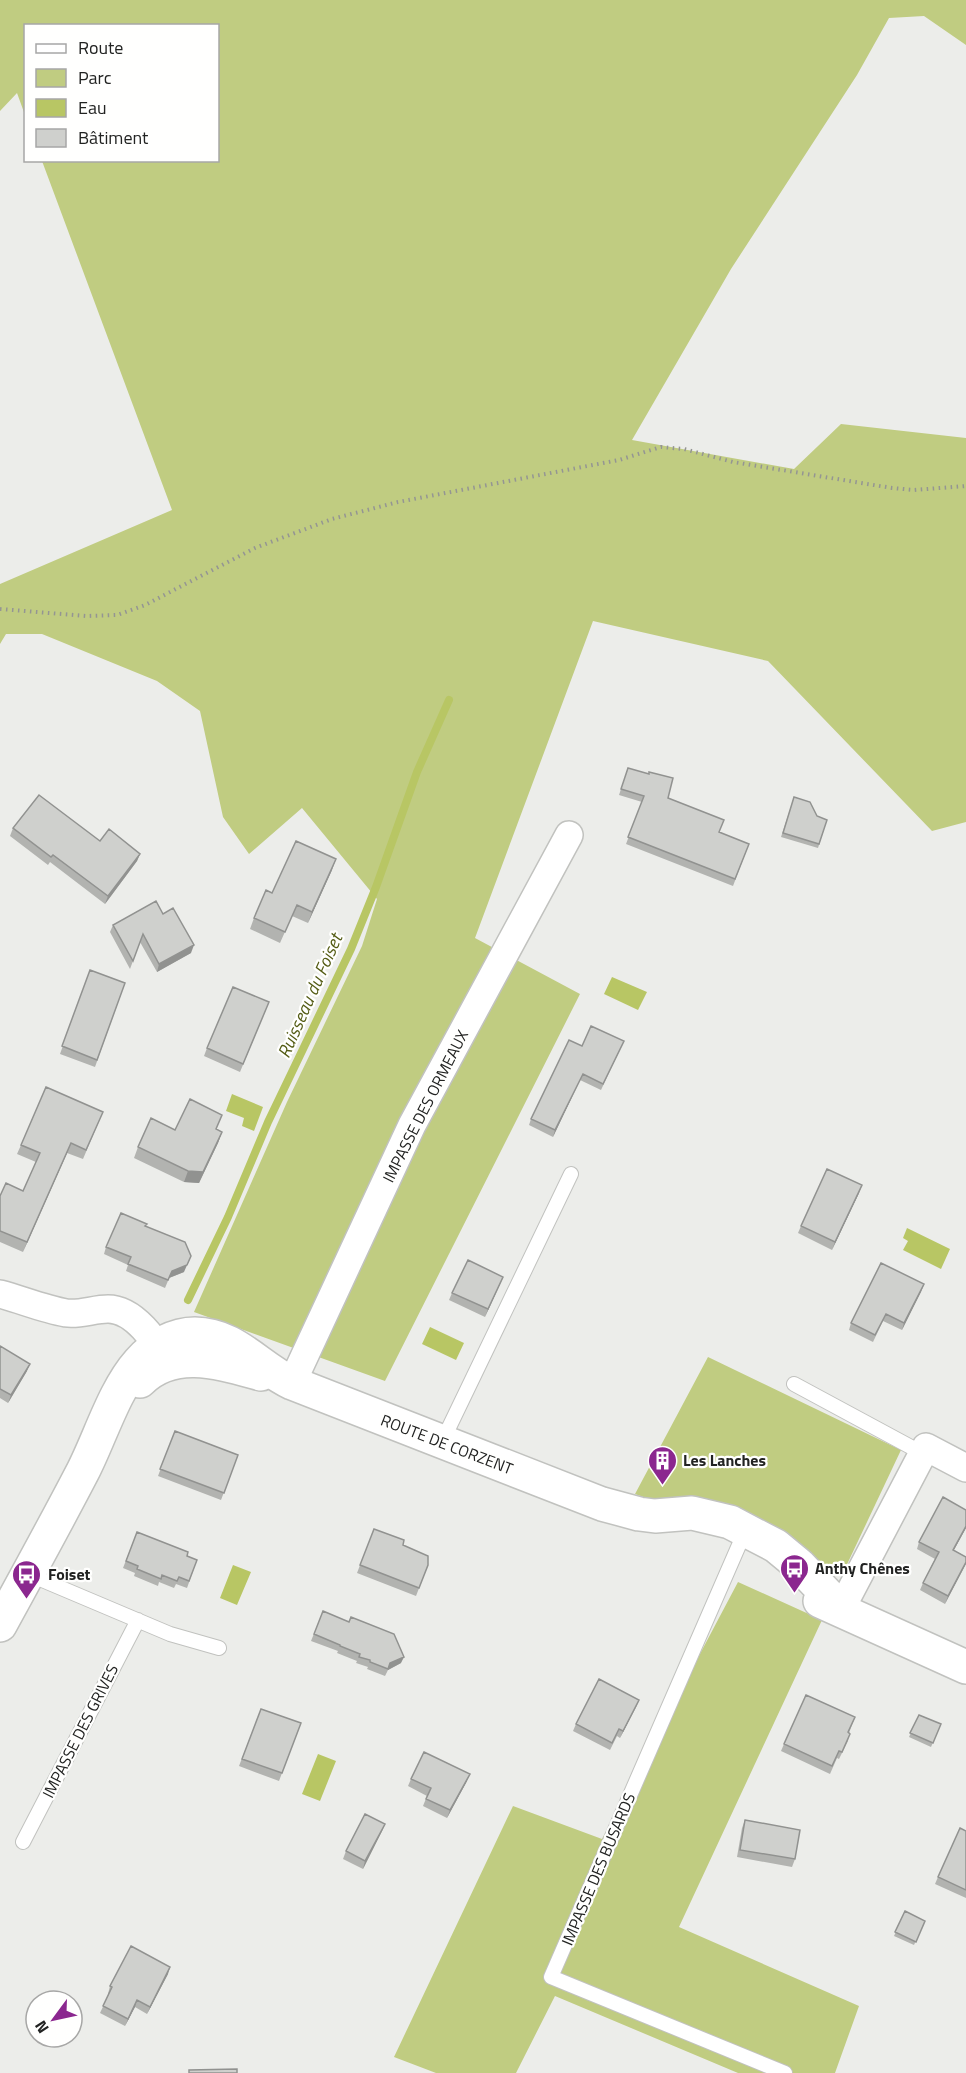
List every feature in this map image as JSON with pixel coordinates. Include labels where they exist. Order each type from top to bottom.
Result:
[{"type":"street","name":"IMPASSE DES ORMEAUX","points":[[292,1383],[412,1125],[569,835]]},
{"type":"street","points":[[0,1294],[63,1312],[117,1310],[138,1324],[160,1356]]},
{"type":"street","name":"ROUTE DE CORZENT","points":[[0,1625],[83,1471],[126,1380],[142,1359],[160,1356],[187,1335],[215,1336],[234,1344],[292,1383],[602,1504],[645,1528],[662,1532],[742,1537],[763,1558],[811,1596],[966,1667]]},
{"type":"street","points":[[841,1610],[926,1446],[966,1468]]},
{"type":"lane","points":[[442,1442],[571,1174]]},
{"type":"lane","points":[[794,1384],[922,1453]]},
{"type":"lane","name":"IMPASSE DES BUSARDS","points":[[742,1537],[551,1977],[785,2073]]},
{"type":"lane","points":[[27,1574],[170,1634],[219,1648]]},
{"type":"lane","name":"IMPASSE DES GRIVES","points":[[23,1842],[138,1620]]},
{"type":"path","points":[[0,609],[86,616],[117,615],[145,605],[255,548],[332,519],[398,502],[619,460],[661,447],[684,449],[733,462],[892,488],[914,490],[966,486]]},
{"type":"green space","points":[[0,0],[966,0],[966,45],[924,16],[889,18],[857,75],[731,269],[632,440],[794,469],[841,424],[966,438],[966,822],[932,831],[768,661],[593,621],[475,938],[580,994],[385,1381],[194,1312],[287,1102],[362,946],[377,899],[302,808],[249,854],[223,817],[200,711],[157,681],[42,634],[6,634],[0,644],[0,584],[172,510],[42,162],[219,162],[219,24],[24,24],[24,112],[17,93],[0,111]]},
{"type":"green space","points":[[708,1357],[901,1450],[842,1575],[808,1557],[635,1494]]},
{"type":"green space","points":[[738,1582],[822,1620],[679,1927],[859,2006],[835,2073],[738,2073],[555,1996],[516,2073],[436,2073],[394,2057],[513,1806],[602,1839]]},
{"type":"water","points":[[612,977],[647,992],[638,1010],[604,994]]},
{"type":"water","points":[[232,1094],[263,1107],[254,1131],[242,1126],[244,1118],[226,1111]]},
{"type":"water","points":[[907,1228],[950,1249],[941,1269],[903,1250],[908,1241],[903,1238]]},
{"type":"water","points":[[430,1327],[464,1343],[456,1360],[422,1344]]},
{"type":"water","points":[[233,1565],[251,1572],[237,1605],[220,1598]]},
{"type":"water","points":[[318,1754],[336,1761],[320,1801],[302,1794]]},
{"type":"building","points":[[628,768],[673,778],[668,798],[724,820],[719,832],[749,844],[735,879],[628,837],[644,796],[621,789]]},
{"type":"building","points":[[39,795],[100,841],[109,829],[140,854],[108,896],[13,828]]},
{"type":"building","points":[[794,797],[810,802],[817,816],[827,820],[819,844],[783,833]]},
{"type":"building","points":[[296,841],[336,859],[312,912],[297,905],[285,932],[254,918],[266,890],[272,893]]},
{"type":"building","points":[[156,901],[163,914],[173,908],[194,945],[159,964],[143,934],[133,961],[113,925]]},
{"type":"building","points":[[90,970],[125,983],[97,1060],[62,1046]]},
{"type":"building","points":[[233,987],[269,1002],[243,1064],[207,1048]]},
{"type":"building","points":[[591,1026],[624,1041],[603,1084],[583,1074],[555,1130],[531,1119],[569,1040],[582,1046]]},
{"type":"building","points":[[46,1087],[103,1112],[86,1150],[71,1143],[27,1242],[0,1231],[0,1196],[6,1183],[23,1191],[40,1153],[21,1145]]},
{"type":"building","points":[[190,1099],[222,1115],[216,1129],[222,1132],[203,1172],[188,1171],[138,1147],[151,1118],[175,1130]]},
{"type":"building","points":[[827,1169],[862,1185],[835,1242],[801,1226]]},
{"type":"building","points":[[121,1213],[147,1224],[145,1226],[185,1242],[191,1256],[187,1265],[172,1271],[168,1280],[128,1264],[131,1257],[106,1247]]},
{"type":"building","points":[[468,1260],[503,1277],[488,1309],[452,1293]]},
{"type":"building","points":[[881,1263],[924,1284],[904,1323],[886,1314],[875,1335],[851,1323]]},
{"type":"building","points":[[0,1346],[30,1364],[11,1395],[0,1389]]},
{"type":"building","points":[[175,1431],[238,1455],[224,1493],[160,1469]]},
{"type":"building","points":[[943,1497],[966,1510],[966,1526],[953,1550],[966,1557],[966,1562],[948,1596],[923,1583],[939,1552],[919,1542]]},
{"type":"building","points":[[374,1529],[404,1540],[403,1545],[428,1556],[428,1565],[419,1588],[360,1565]]},
{"type":"building","points":[[137,1532],[188,1552],[187,1556],[197,1560],[189,1581],[179,1577],[177,1581],[162,1575],[161,1579],[137,1569],[138,1566],[126,1561]]},
{"type":"building","points":[[323,1611],[349,1622],[351,1617],[394,1634],[404,1657],[390,1663],[388,1669],[314,1634]]},
{"type":"building","points":[[599,1679],[639,1700],[623,1731],[619,1729],[612,1743],[576,1724]]},
{"type":"building","points":[[806,1695],[855,1717],[842,1752],[839,1751],[832,1766],[784,1744]]},
{"type":"building","points":[[261,1709],[301,1723],[282,1773],[242,1759]]},
{"type":"building","points":[[919,1715],[941,1724],[933,1743],[910,1733]]},
{"type":"building","points":[[424,1752],[470,1774],[450,1810],[426,1799],[431,1788],[411,1779]]},
{"type":"building","points":[[365,1814],[385,1824],[365,1861],[346,1851]]},
{"type":"building","points":[[745,1820],[800,1830],[795,1859],[740,1850]]},
{"type":"building","points":[[960,1828],[966,1831],[966,1890],[938,1877]]},
{"type":"building","points":[[905,1911],[925,1921],[916,1942],[895,1932]]},
{"type":"building","points":[[131,1946],[170,1967],[150,2007],[137,2000],[128,2019],[103,2006],[112,1987],[110,1986]]},
{"type":"building","points":[[237,2069],[237,2073],[189,2073],[189,2070]]},
{"type":"waterway","name":"Ruisseau du Foiset","points":[[188,1300],[228,1217],[268,1122],[351,949],[417,772],[449,700]]},
{"type":"place","name":"Les Lanches","points":[[662,1486]]},
{"type":"place","name":"Anthy Chênes","points":[[794,1594]]},
{"type":"place","name":"Foiset","points":[[27,1600]]}]
